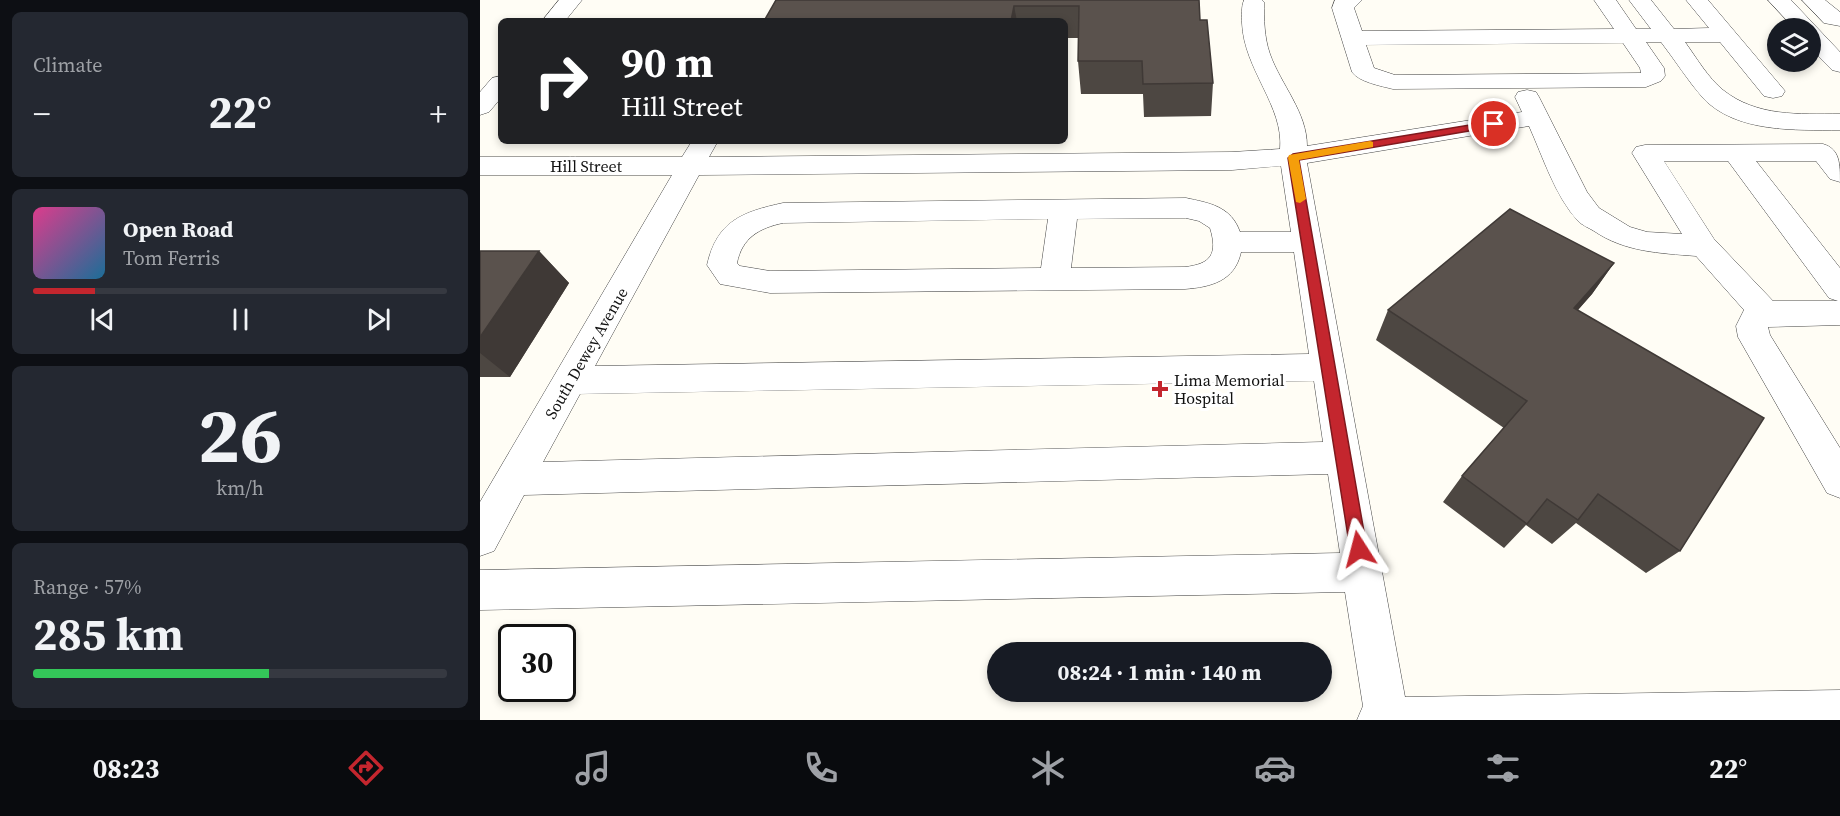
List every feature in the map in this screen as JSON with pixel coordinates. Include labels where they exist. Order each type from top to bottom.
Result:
[{"type":"street","points":[[556,18],[571,0]]},
{"type":"street","points":[[1351,0],[1345,1],[1343,8],[1364,72],[1393,82],[1646,80],[1653,76],[1652,68],[1605,0]]},
{"type":"street","points":[[1640,0],[1713,94],[1747,115],[1777,122],[1840,122]]},
{"type":"street","points":[[1697,0],[1773,91]]},
{"type":"street","points":[[1779,0],[1796,18]]},
{"type":"street","points":[[1814,0],[1832,18],[1840,18]]},
{"type":"street","points":[[1825,0],[1840,4]]},
{"type":"street","points":[[1252,2],[1258,52],[1293,127],[1295,146],[1293,158],[1387,720]]},
{"type":"street","points":[[1353,38],[1726,35]]},
{"type":"street","points":[[1821,45],[1840,65]]},
{"type":"street","points":[[1519,81],[1575,195],[1589,215],[1622,235],[1647,242],[1704,246]]},
{"type":"street","points":[[480,107],[498,86]]},
{"type":"street","points":[[1293,158],[1538,117]]},
{"type":"street","points":[[1765,313],[1704,246],[1645,153],[1823,152],[1840,173]]},
{"type":"street","name":"Hill Street","points":[[480,166],[698,154],[877,166],[925,153],[1293,158]]},
{"type":"street","points":[[1735,153],[1840,290]]},
{"type":"street","name":"South Dewey Avenue","points":[[480,538],[698,154]]},
{"type":"street","points":[[862,213],[877,166]]},
{"type":"street","points":[[1186,208],[1208,213],[1222,223],[1227,242],[1225,256],[1219,268],[1204,276],[1185,278],[770,282],[731,276],[722,265],[724,252],[732,237],[759,218],[783,213],[1064,210],[1186,208]]},
{"type":"street","points":[[1054,280],[1064,210]]},
{"type":"street","points":[[1227,242],[1307,242]]},
{"type":"street","points":[[1840,313],[1765,313],[1755,319],[1752,326],[1754,337],[1840,481]]},
{"type":"street","points":[[570,380],[1328,367]]},
{"type":"street","points":[[513,479],[1344,458]]},
{"type":"street","points":[[480,590],[1362,572]]},
{"type":"street","points":[[1379,720],[1840,712]]},
{"type":"building","points":[[776,0],[1199,0],[1200,20],[1207,20],[1213,83],[1143,84],[1142,61],[1078,61],[1079,6],[1014,6],[1012,18],[766,18]]},
{"type":"building","points":[[1510,209],[1614,263],[1574,308],[1764,418],[1680,551],[1598,494],[1578,520],[1547,499],[1527,524],[1462,476],[1527,401],[1388,310]]},
{"type":"building","points":[[480,251],[539,251],[480,337]]},
{"type":"slow traffic","points":[[1300,199],[1293,158],[1370,145]]},
{"type":"place","name":"Lima Memorial Hospital","points":[[1160,389]]},
{"type":"route","points":[[1359,549],[1293,158],[1494,124]]}]
